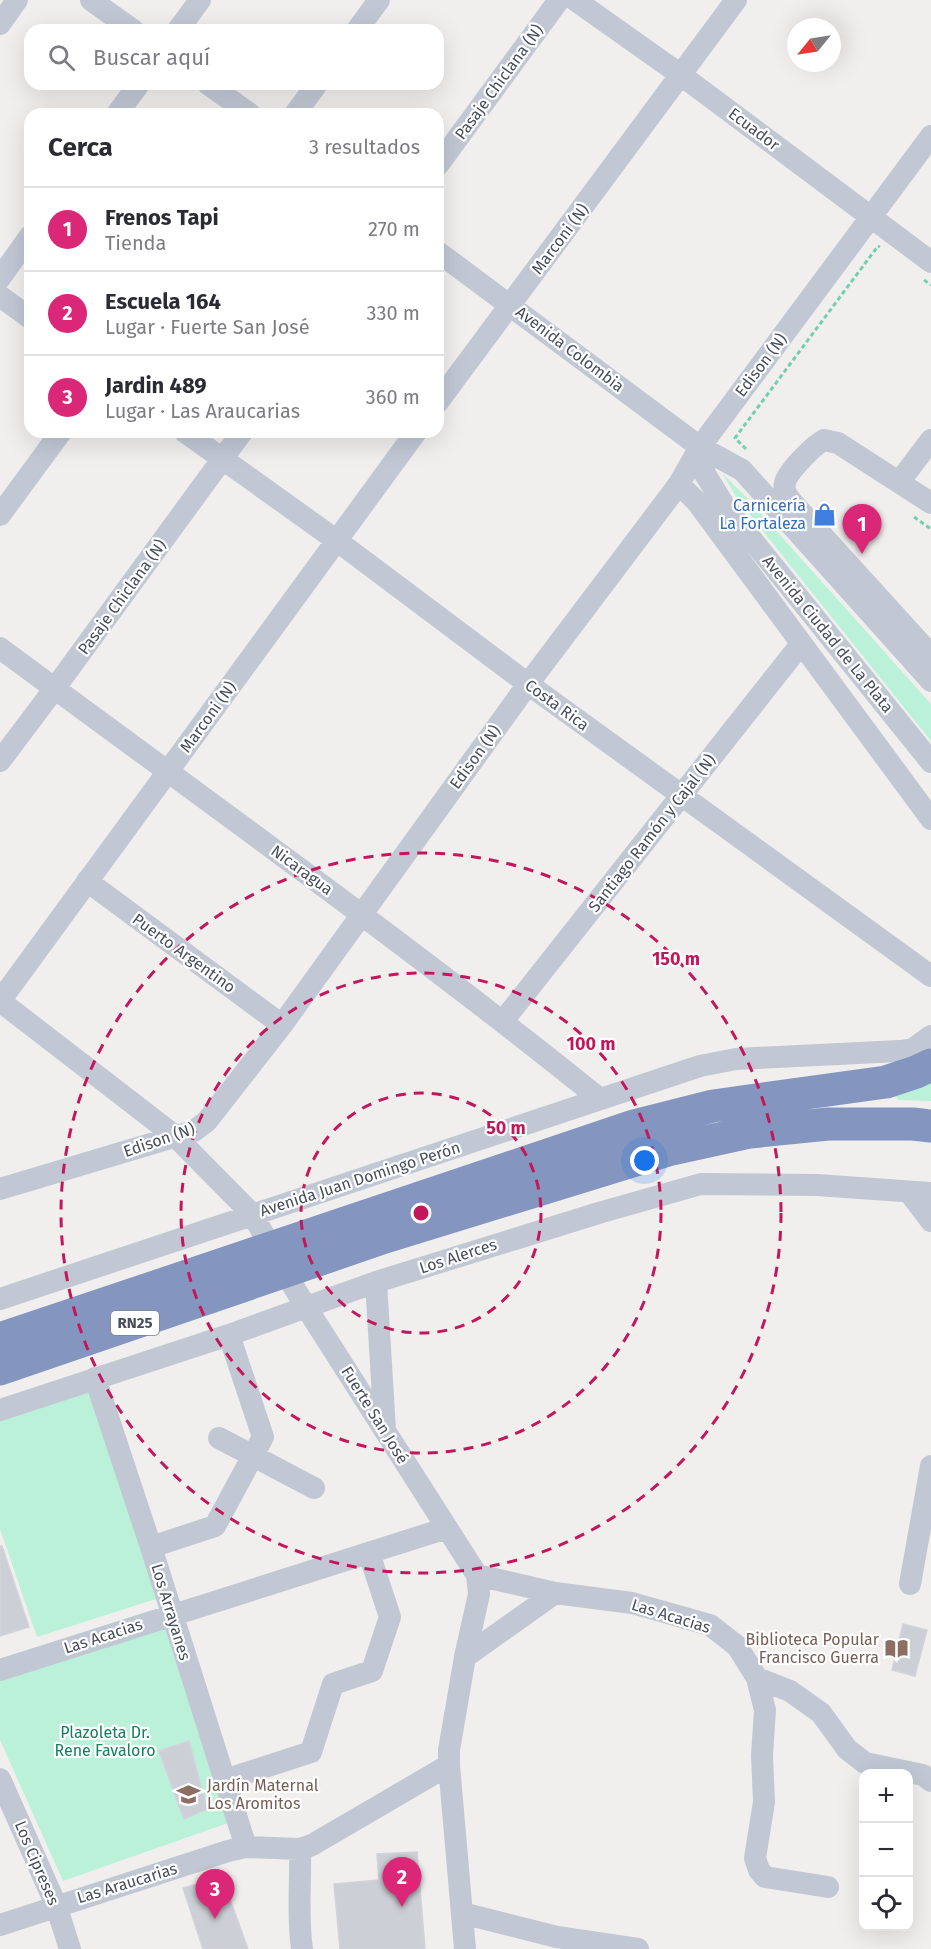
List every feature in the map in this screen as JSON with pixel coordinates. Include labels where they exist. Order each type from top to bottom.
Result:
[{"type":"highway","name":"RN25","points":[[0,1339],[299,1253],[634,1126],[713,1106],[886,1082],[931,1065]]},
{"type":"highway","name":"RN25","points":[[299,1253],[396,1234],[669,1150],[750,1132],[828,1124],[931,1126]]},
{"type":"highway","name":"RN25","points":[[0,1369],[265,1264]]},
{"type":"street","points":[[0,24],[17,0]]},
{"type":"street","points":[[91,0],[125,24]]},
{"type":"street","points":[[182,24],[200,0]]},
{"type":"street","points":[[361,24],[379,0]]},
{"type":"street","name":"Pasaje Chiclana (N)","points":[[444,157],[560,0]]},
{"type":"street","name":"Ecuador","points":[[575,0],[681,75],[872,217],[927,270]]},
{"type":"street","name":"Marconi (N)","points":[[444,394],[736,0]]},
{"type":"street","points":[[121,108],[135,90]]},
{"type":"street","points":[[216,90],[242,108]]},
{"type":"street","points":[[299,108],[313,90]]},
{"type":"street","name":"Edison (N)","points":[[0,1189],[194,1131],[207,1121],[282,1025],[528,684],[679,484],[700,447],[931,136]]},
{"type":"street","points":[[0,278],[24,244]]},
{"type":"street","name":"Avenida Colombia","points":[[444,256],[700,447]]},
{"type":"street","points":[[0,296],[24,314]]},
{"type":"street","points":[[0,515],[57,438]]},
{"type":"street","name":"Costa Rica","points":[[193,438],[931,976]]},
{"type":"street","name":"Pasaje Chiclana (N)","points":[[0,761],[238,438]]},
{"type":"street","name":"Marconi (N)","points":[[0,1001],[412,438]]},
{"type":"street","points":[[931,503],[838,443],[824,440],[813,446],[785,481],[785,492],[791,501],[931,656]]},
{"type":"street","points":[[900,482],[931,440]]},
{"type":"street","points":[[700,447],[742,470],[931,681]]},
{"type":"street","name":"Avenida Ciudad de La Plata","points":[[700,447],[705,474],[724,505],[931,762]]},
{"type":"street","name":"Avenida Ciudad de La Plata","points":[[679,484],[697,502],[931,819]]},
{"type":"street","name":"Santiago Ramón y Cajal (N)","points":[[503,1021],[801,644]]},
{"type":"street","name":"Nicaragua","points":[[0,648],[362,914],[503,1021],[600,1099]]},
{"type":"street","points":[[827,681],[890,710]]},
{"type":"street","name":"Puerto Argentino","points":[[87,881],[282,1025]]},
{"type":"street","name":"Fuerte San José","points":[[0,1001],[175,1136],[253,1215],[306,1307],[477,1575]]},
{"type":"street","name":"Avenida Juan Domingo Perón","points":[[0,1299],[700,1066],[736,1059],[900,1052],[914,1049],[931,1036]]},
{"type":"street","name":"Los Alerces","points":[[0,1410],[229,1335],[376,1282],[602,1212],[702,1184],[817,1185],[920,1192]]},
{"type":"street","points":[[920,1192],[931,1221]]},
{"type":"street","points":[[376,1282],[385,1431]]},
{"type":"street","points":[[151,1547],[216,1526],[263,1437],[229,1335]]},
{"type":"street","name":"Los Arrayanes","points":[[95,1378],[246,1847]]},
{"type":"street","points":[[219,1438],[314,1488]]},
{"type":"street","points":[[910,1584],[931,1466]]},
{"type":"street","name":"Las Acacias","points":[[0,1670],[447,1528]]},
{"type":"street","points":[[225,1780],[310,1752],[333,1684],[372,1671],[390,1617],[369,1553]]},
{"type":"street","points":[[465,1949],[449,1750],[465,1657],[479,1594],[477,1575]]},
{"type":"street","name":"Las Acacias","points":[[477,1575],[555,1593],[632,1603],[710,1625],[737,1646],[757,1678],[765,1710],[762,1755],[764,1802],[755,1858],[759,1870],[765,1877],[828,1887]]},
{"type":"street","points":[[465,1657],[555,1593]]},
{"type":"street","points":[[757,1678],[790,1691],[821,1713],[847,1749],[866,1763],[923,1775],[931,1781]]},
{"type":"street","name":"Las Araucarias","points":[[0,1925],[56,1905],[246,1847],[300,1849],[312,1845],[449,1766]]},
{"type":"street","name":"Los Cipreses","points":[[2,1788],[56,1905],[70,1949]]},
{"type":"street","points":[[300,1849],[302,1949]]},
{"type":"street","points":[[462,1913],[557,1937],[638,1949]]},
{"type":"street","points":[[536,1949],[557,1937]]},
{"type":"path","points":[[751,455],[735,438],[878,246],[887,253]]},
{"type":"path","points":[[927,270],[931,285]]},
{"type":"path","points":[[912,515],[931,529]]},
{"type":"green space","points":[[722,473],[748,499],[931,704],[931,741],[738,500]]},
{"type":"green space","points":[[931,1081],[931,1101],[899,1100],[891,1091]]},
{"type":"green space","points":[[92,1390],[159,1598],[37,1637],[0,1529],[0,1421]]},
{"type":"green space","name":"Plazoleta Dr. Rene Favaloro","points":[[165,1620],[231,1822],[63,1881],[0,1740],[0,1676]]},
{"type":"building","points":[[0,1546],[2,1546],[29,1627],[0,1636]]},
{"type":"building","points":[[903,1624],[927,1630],[915,1676],[892,1670]]},
{"type":"building","points":[[189,1741],[207,1809],[184,1819],[159,1751]]},
{"type":"building","points":[[417,1852],[425,1949],[340,1949],[334,1884],[379,1880],[377,1854]]},
{"type":"building","points":[[222,1877],[248,1949],[203,1949],[183,1888]]},
{"type":"place","name":"Carnicería La Fortaleza","points":[[824,514]]},
{"type":"place","name":"Frenos Tapi","points":[[862,554]]},
{"type":"place","name":"Biblioteca Popular Francisco Guerra","points":[[897,1648]]},
{"type":"place","name":"Jardín Maternal Los Aromitos","points":[[189,1794]]},
{"type":"place","name":"Escuela 164","points":[[402,1907]]},
{"type":"place","name":"Jardin 489","points":[[215,1919]]}]
